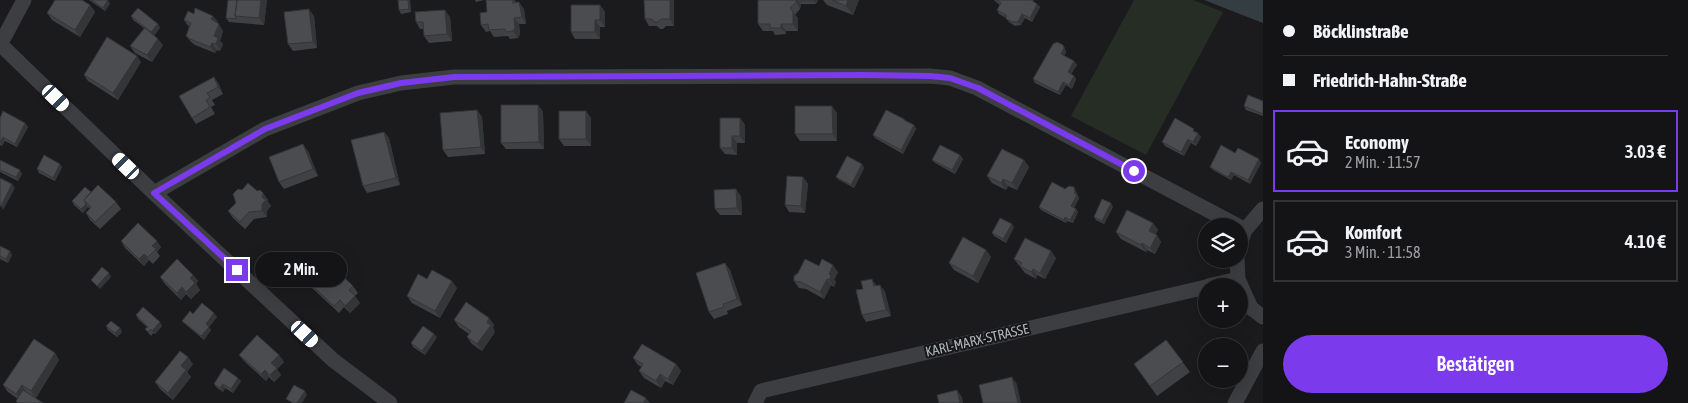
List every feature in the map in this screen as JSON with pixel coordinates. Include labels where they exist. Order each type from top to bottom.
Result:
[{"type":"street","points":[[24,0],[0,45],[154,193],[333,360],[390,403]]},
{"type":"street","points":[[154,193],[265,129],[358,93],[401,83],[454,77],[930,76],[950,78],[978,88],[1221,218]]},
{"type":"street","points":[[1248,221],[1263,209]]},
{"type":"street","name":"KARL-MARX-STRASSE","points":[[755,403],[761,391],[1198,288]]},
{"type":"street","points":[[1248,301],[1251,308],[1263,317]]},
{"type":"street","points":[[1236,403],[1263,351]]},
{"type":"shaded area","points":[[1134,0],[1193,0],[1223,12],[1146,155],[1071,116]]},
{"type":"shaded area","points":[[1204,0],[1263,0],[1263,23]]},
{"type":"building","points":[[55,0],[82,0],[90,5],[75,30],[47,13]]},
{"type":"building","points":[[91,0],[108,0],[103,8]]},
{"type":"building","points":[[228,0],[237,0],[235,16],[237,19],[226,18]]},
{"type":"building","points":[[237,0],[261,0],[259,18],[235,16]]},
{"type":"building","points":[[398,0],[408,0],[409,9],[399,10]]},
{"type":"building","points":[[486,0],[513,0],[513,3],[519,2],[522,17],[514,18],[515,28],[513,31],[506,32],[505,29],[489,30],[488,24],[481,25],[480,13],[487,12]]},
{"type":"building","points":[[644,0],[670,0],[670,19],[661,19],[655,22],[652,19],[645,19]]},
{"type":"building","points":[[758,0],[796,0],[790,8],[793,12],[793,24],[781,24],[781,28],[770,28],[770,24],[758,24]]},
{"type":"building","points":[[814,0],[814,1],[798,1]]},
{"type":"building","points":[[832,0],[848,0],[846,6]]},
{"type":"building","points":[[996,0],[1031,0],[1037,4],[1030,18],[1022,14],[1018,22],[1013,22],[1006,19],[1006,15],[997,10],[1001,3]]},
{"type":"building","points":[[571,5],[600,5],[600,20],[595,20],[595,32],[571,32]]},
{"type":"building","points":[[138,8],[158,24],[151,32],[131,16]]},
{"type":"building","points":[[195,8],[213,16],[211,19],[219,24],[214,36],[218,38],[216,44],[212,43],[210,47],[186,36],[191,23],[184,20],[188,11],[194,14]]},
{"type":"building","points":[[309,9],[313,42],[288,44],[284,12]]},
{"type":"building","points":[[445,10],[447,34],[424,36],[423,22],[416,22],[415,12]]},
{"type":"building","points":[[145,28],[158,39],[147,55],[130,46]]},
{"type":"building","points":[[107,37],[137,56],[113,93],[84,75]]},
{"type":"building","points":[[1057,42],[1063,45],[1064,48],[1061,54],[1074,61],[1068,72],[1074,76],[1069,85],[1063,82],[1058,92],[1033,79],[1053,44]]},
{"type":"building","points":[[214,77],[218,87],[207,93],[210,98],[206,100],[210,107],[192,118],[179,96]]},
{"type":"building","points":[[1248,95],[1263,101],[1263,114],[1244,106]]},
{"type":"building","points":[[501,105],[538,105],[539,142],[501,143]]},
{"type":"building","points":[[795,106],[832,106],[833,134],[795,134]]},
{"type":"building","points":[[477,110],[481,147],[443,150],[440,113]]},
{"type":"building","points":[[886,110],[914,125],[901,150],[873,135]]},
{"type":"building","points":[[3,111],[25,123],[15,144],[3,137],[0,142],[0,118]]},
{"type":"building","points":[[559,111],[586,111],[586,139],[559,139]]},
{"type":"building","points":[[720,118],[740,118],[740,136],[732,136],[732,148],[720,148]]},
{"type":"building","points":[[1175,118],[1198,133],[1193,142],[1188,139],[1181,152],[1162,142]]},
{"type":"building","points":[[384,132],[396,178],[363,186],[351,140]]},
{"type":"building","points":[[303,144],[313,169],[279,182],[269,157]]},
{"type":"building","points":[[940,145],[960,155],[952,170],[932,160]]},
{"type":"building","points":[[1221,145],[1235,153],[1238,148],[1259,159],[1248,180],[1231,172],[1228,177],[1210,167]]},
{"type":"building","points":[[1002,149],[1024,160],[1012,183],[1003,179],[1001,183],[987,176]]},
{"type":"building","points":[[44,155],[60,164],[53,178],[37,169]]},
{"type":"building","points":[[847,156],[862,164],[851,185],[836,177]]},
{"type":"building","points":[[0,160],[20,170],[16,177],[0,170]]},
{"type":"building","points":[[787,176],[803,177],[801,206],[785,205]]},
{"type":"building","points":[[0,178],[12,184],[1,206],[0,206]]},
{"type":"building","points":[[1052,182],[1065,189],[1069,186],[1074,187],[1075,194],[1077,195],[1071,206],[1076,209],[1070,220],[1065,217],[1064,220],[1039,207]]},
{"type":"building","points":[[248,183],[257,191],[260,190],[263,193],[262,197],[266,200],[262,204],[262,211],[249,212],[240,222],[228,211],[236,203],[233,194],[238,189],[242,190]]},
{"type":"building","points":[[98,185],[116,202],[95,222],[86,213],[91,207],[84,200]]},
{"type":"building","points":[[85,187],[91,192],[84,200],[86,204],[81,209],[72,201]]},
{"type":"building","points":[[736,189],[737,208],[715,209],[714,190]]},
{"type":"building","points":[[1102,199],[1111,203],[1102,221],[1094,217]]},
{"type":"building","points":[[1127,210],[1153,223],[1149,231],[1157,235],[1150,248],[1116,232]]},
{"type":"building","points":[[1000,218],[1012,224],[1003,239],[992,233]]},
{"type":"building","points":[[138,223],[157,241],[152,246],[156,249],[148,257],[144,254],[139,259],[121,241]]},
{"type":"building","points":[[963,237],[986,250],[973,276],[949,263]]},
{"type":"building","points":[[1025,238],[1051,251],[1040,273],[1033,269],[1031,272],[1020,266],[1022,263],[1014,259]]},
{"type":"building","points":[[0,246],[10,251],[6,259],[0,256]]},
{"type":"building","points":[[177,259],[193,275],[190,278],[195,283],[186,292],[182,287],[177,293],[160,277]]},
{"type":"building","points":[[805,259],[819,266],[822,259],[833,265],[829,274],[831,276],[829,280],[827,279],[820,292],[801,282],[794,281],[794,276],[798,273]]},
{"type":"building","points":[[326,260],[353,286],[349,290],[355,296],[345,306],[340,300],[334,306],[307,281]]},
{"type":"building","points":[[725,263],[737,299],[723,304],[724,307],[709,312],[696,273]]},
{"type":"building","points":[[102,267],[109,273],[97,286],[91,280]]},
{"type":"building","points":[[432,270],[452,281],[435,311],[407,296],[418,274],[427,279]]},
{"type":"building","points":[[872,279],[874,286],[880,285],[886,310],[862,315],[856,290],[863,289],[861,281]]},
{"type":"building","points":[[466,302],[489,318],[487,323],[491,325],[477,344],[467,337],[471,331],[454,320]]},
{"type":"building","points":[[202,303],[214,313],[206,324],[209,327],[201,336],[182,321],[190,311],[193,314]]},
{"type":"building","points":[[143,307],[160,322],[152,331],[151,329],[148,332],[145,329],[148,327],[136,315]]},
{"type":"building","points":[[111,321],[120,328],[115,333],[106,326]]},
{"type":"building","points":[[423,326],[434,334],[422,351],[411,343]]},
{"type":"building","points":[[257,335],[279,355],[271,363],[277,368],[270,375],[265,370],[261,374],[239,355]]},
{"type":"building","points":[[34,339],[55,353],[31,391],[22,385],[16,394],[3,385]]},
{"type":"building","points":[[1166,340],[1183,362],[1150,386],[1134,364]]},
{"type":"building","points":[[642,344],[676,364],[668,379],[660,374],[656,381],[639,371],[643,364],[633,358]]},
{"type":"building","points":[[180,351],[188,357],[181,366],[186,370],[168,393],[155,382]]},
{"type":"building","points":[[224,368],[238,378],[231,389],[223,384],[220,388],[214,384]]},
{"type":"building","points":[[1012,377],[1018,403],[983,403],[979,385]]},
{"type":"building","points":[[294,385],[305,391],[297,403],[286,399]]},
{"type":"building","points":[[23,390],[43,403],[18,403],[16,401]]},
{"type":"building","points":[[631,390],[646,398],[643,403],[624,403]]},
{"type":"building","points":[[957,390],[960,403],[939,403],[937,395]]},
{"type":"route","points":[[237,270],[154,193],[265,129],[358,93],[401,83],[454,77],[863,75],[950,78],[978,88],[1134,171]]}]
